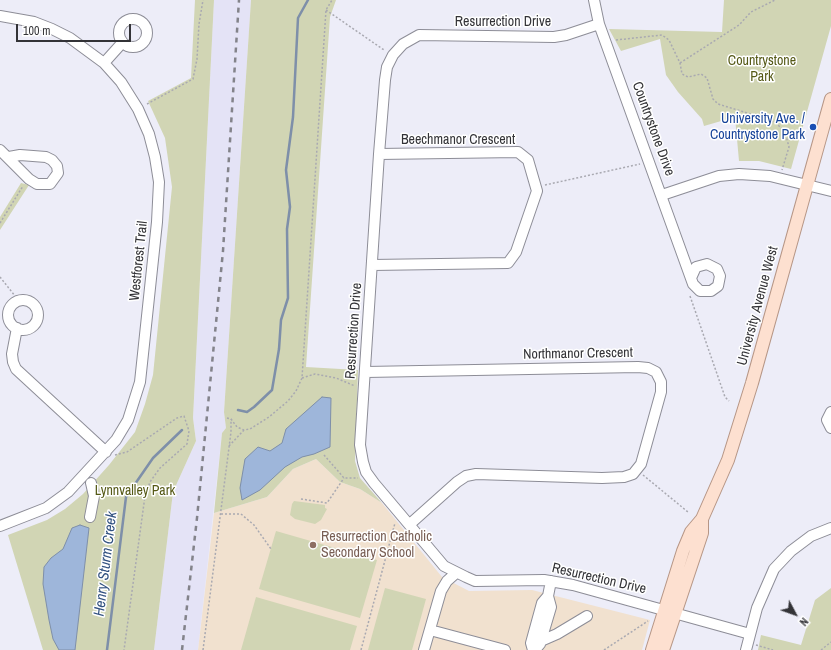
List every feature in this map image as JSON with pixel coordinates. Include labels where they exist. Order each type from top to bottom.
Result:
[{"type":"main road","name":"University Avenue West","points":[[663,650],[676,572],[691,532],[702,518],[728,460],[750,390],[806,184],[831,99]]},
{"type":"main road","name":"University Avenue West","points":[[652,650],[669,611]]},
{"type":"street","name":"Countrystone Drive","points":[[594,0],[599,24],[662,195],[719,176],[753,174],[780,178],[831,191]]},
{"type":"street","name":"Westforest Trail","points":[[0,16],[34,22],[52,29],[70,38],[104,63],[129,93],[142,116],[155,157],[159,182],[157,222],[140,382],[128,420],[116,440],[78,484],[58,500],[33,514],[0,526]]},
{"type":"street","name":"Resurrection Drive","points":[[599,24],[566,35],[554,37],[419,36],[403,44],[387,66],[379,154],[366,372],[360,445],[365,467],[374,483],[439,560],[456,572],[475,580],[550,581],[669,611],[750,634]]},
{"type":"street","points":[[104,63],[122,43]]},
{"type":"street","points":[[0,150],[29,179],[38,184],[50,184],[58,174],[56,166],[52,160],[46,157],[20,155],[8,157]]},
{"type":"street","name":"Beechmanor Crescent","points":[[379,154],[518,152],[528,160],[537,187]]},
{"type":"street","points":[[372,265],[508,263],[516,252],[536,195],[537,187]]},
{"type":"street","points":[[662,195],[692,278]]},
{"type":"street","points":[[23,300],[36,306],[38,316],[37,320],[27,329],[17,328],[10,322],[9,312],[11,307],[19,301],[23,300]]},
{"type":"street","points":[[17,328],[12,354],[16,370],[106,452]]},
{"type":"street","name":"Northmanor Crescent","points":[[366,372],[638,367],[648,368],[656,372],[661,382],[661,392],[641,464],[633,474],[624,477],[602,478],[476,474],[466,476],[457,482],[410,524]]},
{"type":"street","points":[[831,412],[827,420],[831,428]]},
{"type":"street","points":[[90,517],[94,496],[91,483]]},
{"type":"street","points":[[750,647],[750,634],[765,588],[774,569],[791,551],[811,536],[831,528]]},
{"type":"street","points":[[424,650],[441,592],[448,580],[456,572]]},
{"type":"street","points":[[548,596],[542,603],[531,643],[534,650],[541,641],[551,606],[548,596],[550,581]]},
{"type":"street","points":[[541,641],[557,634],[587,616]]},
{"type":"street","points":[[430,630],[505,650]]},
{"type":"path","points":[[147,104],[193,79],[197,59],[199,24],[203,0]]},
{"type":"path","points":[[227,418],[231,419],[237,427],[244,430],[250,429],[269,417],[288,401],[296,391],[302,378],[326,10],[332,0]]},
{"type":"path","points":[[680,63],[733,29],[751,12],[775,0]]},
{"type":"path","points":[[326,10],[384,50]]},
{"type":"path","points":[[616,40],[662,35],[669,40],[680,63],[682,74],[688,77],[701,74],[707,78],[713,99],[718,104],[770,120],[785,132],[789,147],[780,178]]},
{"type":"path","points":[[537,187],[640,164]]},
{"type":"path","points":[[0,223],[29,179]]},
{"type":"path","points":[[0,277],[19,301]]},
{"type":"path","points":[[690,296],[725,397],[729,401]]},
{"type":"path","points":[[302,378],[315,374],[364,387]]},
{"type":"path","points":[[117,455],[127,452],[177,418],[184,416],[188,427],[187,444],[160,468],[150,482],[145,496],[124,650]]},
{"type":"path","points":[[204,649],[231,419]]},
{"type":"path","points":[[229,446],[244,430]]},
{"type":"path","points":[[324,456],[344,478],[358,478]]},
{"type":"path","points":[[641,474],[688,512]]},
{"type":"path","points":[[301,499],[327,503],[344,478]]},
{"type":"path","points":[[221,514],[241,514],[254,525],[271,549]]},
{"type":"path","points":[[361,650],[395,523]]},
{"type":"path","points":[[604,650],[648,621]]},
{"type":"path","points":[[821,650],[831,642]]},
{"type":"path","points":[[750,647],[773,650]]},
{"type":"shaded area","points":[[214,0],[251,0],[224,412],[226,428],[222,433],[198,650],[154,650],[173,492],[196,441],[193,418]]},
{"type":"shaded area","name":"Resurrection Catholic Secondary School","points":[[316,459],[340,482],[360,489],[382,503],[442,577],[469,591],[532,590],[650,620],[642,650],[198,650],[214,513],[267,497],[293,469]]},
{"type":"green space","name":"Lynnvalley Park","points":[[195,0],[214,0],[193,418],[196,441],[173,492],[154,650],[43,650],[8,535],[47,520],[65,509],[83,494],[109,465],[135,432],[145,404],[153,375],[172,187],[165,138],[148,101],[191,78]]},
{"type":"green space","points":[[251,0],[336,0],[330,17],[306,367],[358,370],[355,461],[360,478],[382,503],[360,489],[340,482],[316,459],[293,469],[267,497],[214,513],[222,433],[226,428],[224,412]]},
{"type":"green space","name":"Countrystone Park","points":[[724,0],[831,0],[831,26],[791,169],[759,161],[739,161],[735,117],[704,126],[702,119],[678,92],[666,75],[660,39],[621,51],[609,29],[722,32]]},
{"type":"green space","points":[[21,183],[29,185],[0,230],[0,217]]},
{"type":"green space","points":[[294,501],[325,505],[325,508],[327,509],[321,520],[315,524],[295,519],[290,515]]},
{"type":"green space","points":[[276,531],[377,560],[360,618],[259,589]]},
{"type":"green space","points":[[385,588],[426,599],[412,650],[368,650]]},
{"type":"green space","points":[[831,588],[831,650],[758,650],[761,635],[801,645],[815,600]]},
{"type":"green space","points":[[256,597],[357,626],[350,650],[241,650]]},
{"type":"water","points":[[322,397],[331,398],[330,447],[314,454],[302,457],[285,467],[260,490],[242,500],[240,488],[245,459],[258,447],[270,451],[282,443],[286,429]]},
{"type":"water","points":[[80,525],[89,528],[75,650],[59,650],[53,639],[49,620],[43,584],[44,567],[51,558],[63,549],[72,528]]},
{"type":"waterway","points":[[238,410],[247,412],[272,390],[279,349],[281,320],[288,298],[287,229],[290,207],[286,170],[293,117],[298,18],[308,0]]},
{"type":"waterway","name":"Henry Sturm Creek","points":[[107,650],[126,497],[153,458],[182,430]]},
{"type":"railway","points":[[182,650],[197,518],[223,251],[239,0]]},
{"type":"place","name":"University Ave. / Countrystone Park","points":[[813,127]]},
{"type":"place","name":"Resurrection Catholic Secondary School","points":[[313,545]]}]
